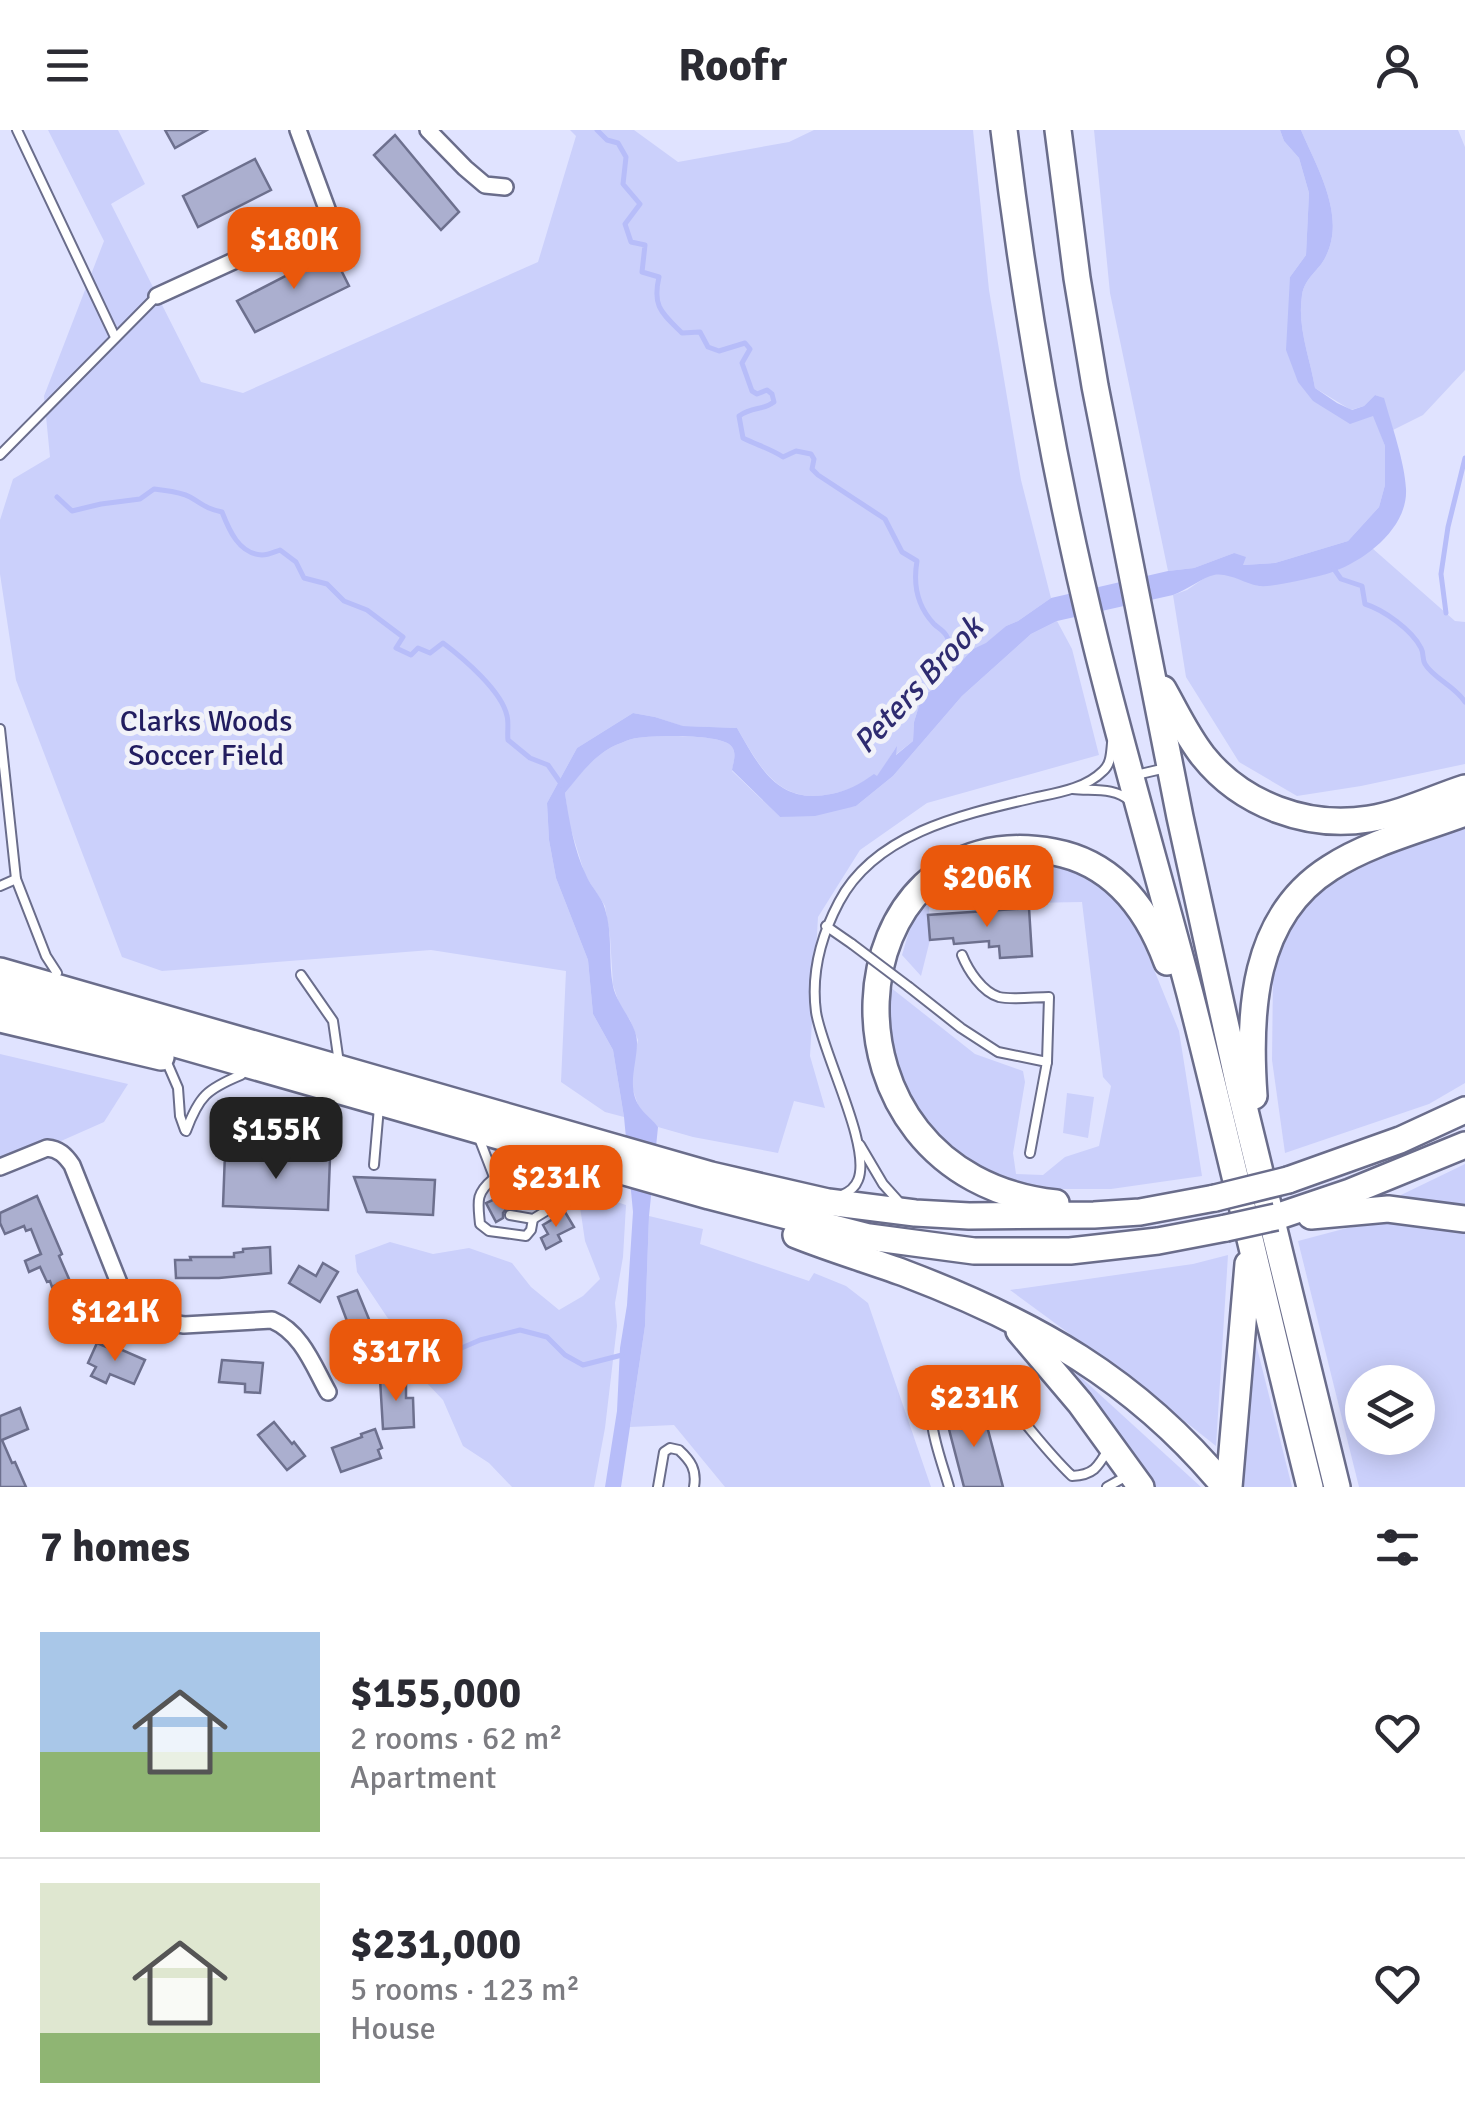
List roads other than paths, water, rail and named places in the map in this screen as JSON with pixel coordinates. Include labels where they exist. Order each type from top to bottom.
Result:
[{"type":"highway","points":[[1004,130],[1034,344],[1075,556],[1114,718],[1190,998],[1238,1233],[1310,1487]]},
{"type":"highway","points":[[1058,130],[1095,386],[1170,767],[1235,1070],[1336,1487]]},
{"type":"highway","points":[[1152,672],[1199,752],[1244,794],[1278,810],[1316,820],[1371,819],[1465,788]]},
{"type":"highway","points":[[1259,1166],[1252,1024],[1264,954],[1276,925],[1292,898],[1332,866],[1465,813]]},
{"type":"highway","points":[[1140,1212],[1112,1203],[1056,1203],[1018,1196],[987,1185],[936,1151],[894,1096],[882,1062],[876,1018],[880,967],[906,907],[926,883],[978,854],[1034,848],[1093,865],[1122,886],[1151,924],[1173,975],[1190,998]]},
{"type":"highway","points":[[0,953],[85,981],[106,1002]]},
{"type":"highway","points":[[0,972],[339,1068],[869,1237],[974,1250],[1070,1250],[1238,1233],[1276,1217],[1319,1210],[1388,1209],[1465,1218]]},
{"type":"highway","points":[[0,994],[476,1128],[594,1151]]},
{"type":"highway","points":[[0,1019],[262,1081],[308,1082]]},
{"type":"highway","points":[[710,1185],[915,1214],[1140,1212],[1288,1180],[1400,1140],[1465,1110]]},
{"type":"highway","points":[[1319,1210],[1465,1146]]},
{"type":"highway","points":[[710,1185],[800,1236],[906,1274],[1038,1332],[1104,1373],[1164,1422],[1227,1487]]},
{"type":"highway","points":[[1227,1487],[1238,1233]]},
{"type":"highway","points":[[1004,1317],[1043,1357],[1136,1480]]},
{"type":"street","points":[[157,296],[330,217],[298,130]]},
{"type":"street","points":[[428,130],[485,184],[505,187]]},
{"type":"street","points":[[0,1167],[32,1152],[55,1148],[68,1160],[121,1288],[139,1312],[184,1325],[272,1320],[284,1325],[294,1333],[328,1392]]},
{"type":"lane","points":[[16,130],[115,337]]},
{"type":"lane","points":[[0,455],[157,296]]},
{"type":"lane","points":[[818,1200],[851,1191],[861,1165],[856,1137],[816,1013],[818,957],[826,926],[843,894],[868,865],[917,832],[982,810],[1073,789],[1103,772],[1110,761],[1114,718]]},
{"type":"lane","points":[[0,729],[16,879],[46,956],[57,972]]},
{"type":"lane","points":[[1130,776],[1170,767]]},
{"type":"lane","points":[[1073,789],[1118,792],[1141,812]]},
{"type":"lane","points":[[0,886],[16,879]]},
{"type":"lane","points":[[826,926],[998,1052],[1047,1062]]},
{"type":"lane","points":[[962,955],[978,982],[998,997],[1049,997],[1047,1062],[1030,1153]]},
{"type":"lane","points":[[301,976],[333,1021],[339,1068]]},
{"type":"lane","points":[[165,1058],[178,1088],[180,1116],[186,1131],[205,1095],[215,1086],[241,1075]]},
{"type":"lane","points":[[374,1165],[380,1102]]},
{"type":"lane","points":[[476,1128],[501,1196]]},
{"type":"lane","points":[[856,1137],[882,1184],[915,1214]]},
{"type":"lane","points":[[510,1215],[533,1219],[578,1192],[594,1151]]},
{"type":"lane","points":[[494,1179],[482,1188],[480,1224],[490,1230],[526,1236],[532,1230],[533,1219]]},
{"type":"lane","points":[[968,1372],[976,1410]]},
{"type":"lane","points":[[949,1487],[933,1429],[930,1401],[935,1384],[949,1374],[968,1372],[980,1373],[992,1384],[1072,1476],[1076,1487]]},
{"type":"lane","points":[[1072,1476],[1087,1475],[1100,1465],[1111,1444]]},
{"type":"lane","points":[[658,1487],[664,1452],[670,1448],[679,1450],[693,1467],[694,1487]]},
{"type":"lane","points":[[1107,1487],[1136,1480]]},
{"type":"waterway","name":"Peters Brook","points":[[597,130],[607,140],[618,143],[626,157],[623,184],[640,204],[625,224],[631,242],[645,245],[642,272],[659,277],[657,296],[664,314],[682,333],[700,332],[708,347],[719,351],[745,343],[750,349],[742,363],[752,391],[757,394],[767,390],[772,394],[774,402],[739,416],[743,438],[783,457],[796,451],[811,454],[812,469],[818,475],[885,519],[902,552],[917,561],[920,602],[946,635],[959,666]]},
{"type":"waterway","points":[[1446,613],[1441,574],[1465,458]]},
{"type":"waterway","points":[[57,497],[72,511],[140,499],[154,489],[190,497],[222,512],[241,546],[262,555],[280,550],[296,562],[304,578],[327,584],[344,601],[367,610],[403,637],[396,648],[411,655],[418,648],[430,653],[443,643],[451,649],[498,696],[507,716],[508,740],[530,758],[548,765],[562,785]]},
{"type":"waterway","points":[[1334,569],[1341,579],[1362,586],[1365,604],[1389,616],[1411,634],[1429,669],[1465,702]]},
{"type":"waterway","points":[[418,1360],[520,1330],[547,1337],[565,1355],[583,1365],[622,1355]]},
{"type":"park label","name":"Clarks Woods Soccer Field","points":[[206,738]]}]
